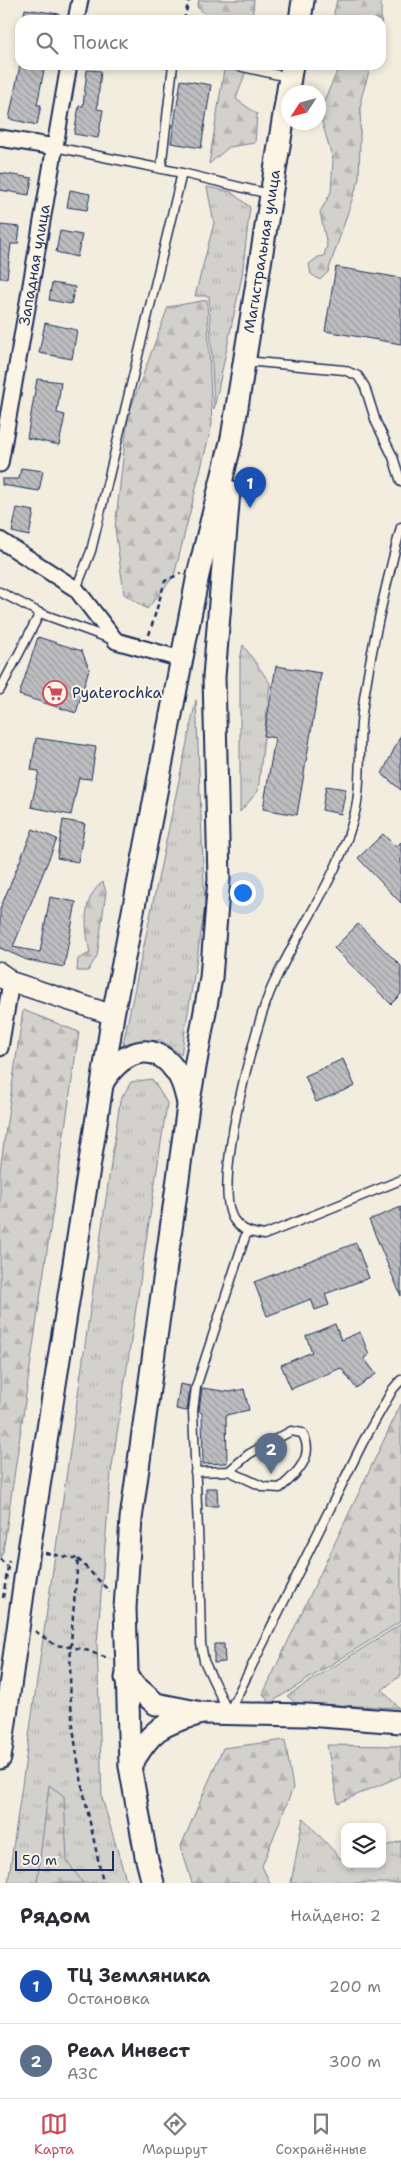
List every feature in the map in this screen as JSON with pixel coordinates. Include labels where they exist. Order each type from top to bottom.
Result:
[{"type":"main road","points":[[301,15],[303,0]]},
{"type":"main road","name":"Магистральная улица","points":[[232,438],[290,71]]},
{"type":"main road","points":[[0,1758],[20,1617],[20,1553],[103,1082],[113,1015],[198,575],[232,438]]},
{"type":"main road","points":[[153,1883],[146,1856],[130,1766],[125,1608],[131,1519],[188,1106],[211,978],[219,879],[214,677],[232,438]]},
{"type":"main road","points":[[103,1082],[111,1068],[121,1060],[133,1053],[149,1052],[163,1057],[175,1070],[184,1085],[188,1106]]},
{"type":"main road","points":[[126,1671],[156,1704],[202,1713],[306,1715],[401,1722]]},
{"type":"main road","points":[[130,1766],[146,1739],[157,1729],[174,1721],[202,1713]]},
{"type":"street","points":[[77,15],[80,0]]},
{"type":"street","name":"Западная улица","points":[[0,464],[68,70]]},
{"type":"street","points":[[0,138],[55,147]]},
{"type":"street","points":[[0,540],[76,590],[116,641],[181,659]]},
{"type":"street","points":[[0,1048],[6,980],[113,1015]]},
{"type":"lane","points":[[161,169],[173,70]]},
{"type":"lane","points":[[55,147],[182,173],[270,194]]},
{"type":"lane","points":[[76,590],[91,551],[182,173]]},
{"type":"lane","points":[[245,361],[344,370],[358,376],[365,387],[376,422],[393,457],[401,482]]},
{"type":"lane","points":[[401,527],[377,621],[362,714],[356,808],[341,854],[272,989],[242,1085],[227,1176],[227,1204],[234,1220],[247,1232],[264,1235],[401,1180]]},
{"type":"lane","points":[[0,592],[40,612],[116,641]]},
{"type":"lane","points":[[0,690],[40,612]]},
{"type":"lane","points":[[0,966],[10,973],[6,980]]},
{"type":"lane","points":[[229,1714],[204,1662],[201,1644],[192,1411],[196,1387],[247,1232]]},
{"type":"lane","points":[[229,1714],[363,1442],[393,1389],[401,1380]]},
{"type":"lane","points":[[195,1472],[229,1471],[264,1487],[280,1488],[294,1477],[307,1455],[308,1442],[302,1433],[291,1431],[249,1454],[229,1471]]},
{"type":"path","points":[[185,15],[189,0]]},
{"type":"path","points":[[144,649],[165,581],[182,572]]},
{"type":"path","points":[[3,1598],[8,1566],[20,1553],[78,1558],[125,1608]]},
{"type":"path","points":[[78,1558],[71,1648],[71,1703],[78,1761],[103,1883]]},
{"type":"path","points":[[0,1559],[8,1566]]},
{"type":"path","points":[[20,1617],[46,1641],[55,1645],[84,1649],[126,1671]]},
{"type":"green space","points":[[199,0],[254,0],[252,15],[206,15],[197,7]]},
{"type":"green space","points":[[337,0],[381,0],[381,15],[335,15]]},
{"type":"green space","points":[[224,70],[246,70],[236,99],[257,114],[255,143],[229,147],[209,164]]},
{"type":"green space","points":[[338,70],[370,70],[361,99],[359,179],[328,272],[320,280],[311,274],[309,264],[318,257],[324,256],[327,245],[320,212],[331,192],[333,160],[324,130],[326,130],[326,96]]},
{"type":"green space","points":[[207,187],[231,192],[250,207],[242,276],[214,409],[209,296],[195,296],[214,223]]},
{"type":"green space","points":[[207,300],[212,424],[174,576],[147,609],[124,594],[115,528],[128,416],[168,307]]},
{"type":"green space","points":[[243,645],[270,683],[258,791],[240,812],[240,660]]},
{"type":"green space","points":[[196,700],[205,908],[181,1055],[160,1040],[123,1044]]},
{"type":"green space","points":[[103,882],[106,892],[97,956],[88,971],[77,971],[78,959],[90,953],[86,924],[88,905],[91,896]]},
{"type":"green space","points":[[23,1010],[79,1032],[3,1552],[0,1558],[0,1170]]},
{"type":"green space","points":[[152,1079],[167,1103],[111,1473],[97,1643],[102,1798],[127,1883],[8,1883],[120,1101],[131,1082]]},
{"type":"green space","points":[[401,1404],[401,1621],[270,1703],[263,1694]]},
{"type":"green space","points":[[401,1624],[401,1675],[382,1690],[399,1708],[296,1703],[287,1696]]},
{"type":"green space","points":[[285,1740],[293,1788],[262,1866],[270,1883],[192,1883],[181,1846],[223,1748]]},
{"type":"green space","points":[[327,1745],[401,1746],[401,1776],[338,1803]]},
{"type":"green space","points":[[49,1785],[64,1796],[67,1861],[83,1883],[37,1883]]},
{"type":"green space","points":[[303,1818],[341,1859],[341,1868],[386,1868],[386,1846],[401,1841],[401,1883],[291,1883]]},
{"type":"building","points":[[25,9],[59,14],[59,15],[24,15]]},
{"type":"building","points":[[19,70],[44,70],[37,105],[41,105],[37,125],[9,119]]},
{"type":"building","points":[[87,70],[101,71],[97,109],[103,110],[98,138],[74,134],[79,106],[83,106]]},
{"type":"building","points":[[181,80],[211,85],[201,148],[171,143]]},
{"type":"building","points":[[0,173],[32,178],[29,195],[0,190]]},
{"type":"building","points":[[70,190],[90,194],[87,210],[67,207]]},
{"type":"building","points":[[0,225],[20,227],[18,244],[11,244],[7,278],[0,278]]},
{"type":"building","points":[[60,231],[82,235],[77,257],[56,252]]},
{"type":"building","points":[[336,267],[401,278],[401,344],[325,331]]},
{"type":"building","points":[[52,283],[75,287],[71,304],[49,300]]},
{"type":"building","points":[[45,323],[77,330],[72,359],[39,353]]},
{"type":"building","points":[[37,379],[61,382],[57,413],[65,415],[59,445],[27,438]]},
{"type":"building","points":[[21,468],[43,471],[39,491],[2,485],[2,479],[19,479]]},
{"type":"building","points":[[17,508],[34,511],[29,536],[12,532]]},
{"type":"building","points":[[38,637],[82,651],[89,669],[76,713],[19,695]]},
{"type":"building","points":[[276,666],[321,673],[297,815],[263,809],[275,738],[264,736]]},
{"type":"building","points":[[401,735],[401,790],[382,774]]},
{"type":"building","points":[[36,738],[96,747],[91,779],[79,778],[71,815],[31,807],[39,771],[31,770]]},
{"type":"building","points":[[326,786],[346,789],[341,814],[322,810]]},
{"type":"building","points":[[63,820],[85,824],[78,862],[57,858]]},
{"type":"building","points":[[33,829],[57,839],[13,947],[40,952],[50,897],[76,902],[64,967],[27,960],[0,948],[0,909]]},
{"type":"building","points":[[383,834],[396,847],[401,842],[401,903],[358,858]]},
{"type":"building","points":[[358,924],[401,966],[401,994],[391,1004],[334,948]]},
{"type":"building","points":[[343,1059],[355,1086],[316,1102],[305,1076]]},
{"type":"building","points":[[401,1207],[401,1296],[369,1220]]},
{"type":"building","points":[[356,1243],[369,1278],[325,1294],[329,1305],[315,1310],[311,1299],[267,1316],[254,1282]]},
{"type":"building","points":[[335,1324],[341,1340],[360,1332],[369,1355],[364,1358],[376,1374],[356,1388],[341,1368],[291,1389],[281,1365],[312,1352],[306,1336]]},
{"type":"building","points":[[180,1384],[190,1386],[187,1411],[176,1409]]},
{"type":"building","points":[[202,1388],[230,1392],[244,1389],[249,1410],[226,1415],[227,1463],[203,1464],[202,1413],[199,1411]]},
{"type":"building","points":[[206,1488],[217,1488],[218,1506],[206,1506]]},
{"type":"building","points":[[214,1644],[224,1644],[225,1662],[214,1663]]},
{"type":"place","name":"ТЦ Земляника","points":[[250,508]]},
{"type":"place","name":"Pyaterochka","points":[[55,693]]},
{"type":"place","name":"Реал Инвест","points":[[271,1474]]}]
